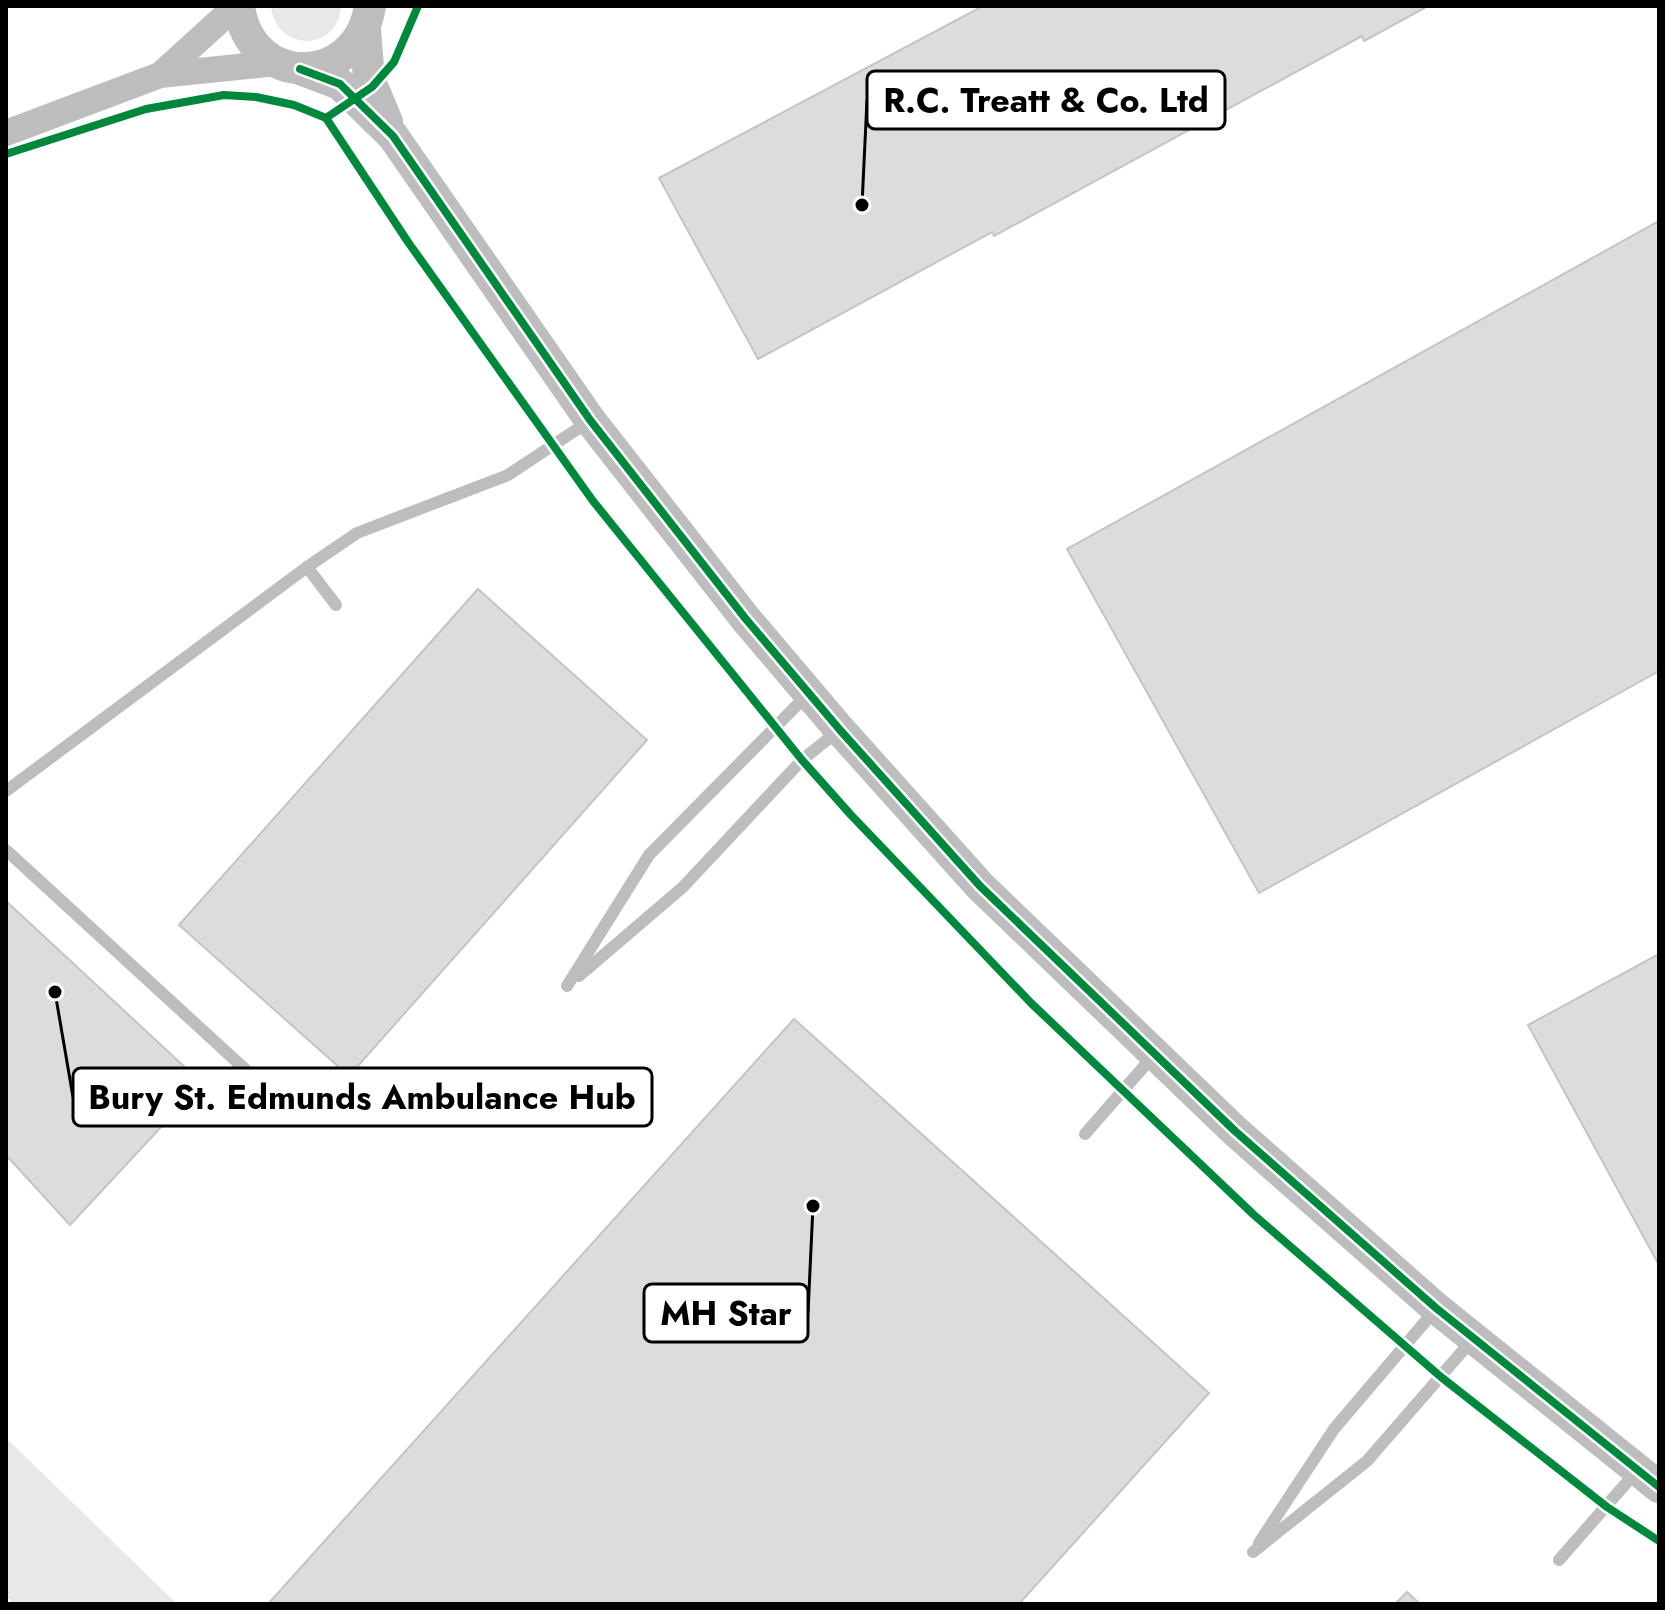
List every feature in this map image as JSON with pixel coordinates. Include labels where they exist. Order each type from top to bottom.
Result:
[{"type":"street","points":[[238,6],[249,38],[261,53],[340,84],[393,136],[590,420],[745,618],[840,730],[980,886],[1235,1131],[1436,1308],[1648,1479]]},
{"type":"street","points":[[160,75],[238,6]]},
{"type":"street","points":[[6,133],[160,75],[289,66],[320,68],[339,60],[354,47],[369,12]]},
{"type":"street","points":[[369,12],[369,79],[393,136]]},
{"type":"lane","points":[[6,791],[357,533],[508,475],[590,420]]},
{"type":"lane","points":[[307,567],[336,605]]},
{"type":"lane","points":[[809,694],[649,855],[567,986],[683,887],[802,760],[840,730]]},
{"type":"lane","points":[[6,850],[271,1093]]},
{"type":"lane","points":[[1085,1134],[1155,1054]]},
{"type":"lane","points":[[1436,1308],[1334,1429],[1253,1552],[1367,1461],[1473,1339]]},
{"type":"lane","points":[[1559,1560],[1648,1479]]},
{"type":"shaded area","points":[[271,6],[341,6],[337,21],[329,32],[319,39],[306,41],[294,39],[283,32],[275,21]]},
{"type":"shaded area","points":[[6,1438],[177,1604],[13,1604],[6,1595]]},
{"type":"building","points":[[983,6],[1428,6],[1364,41],[1362,36],[994,236],[992,232],[758,359],[659,178]]},
{"type":"building","points":[[1659,221],[1659,671],[1259,893],[1067,549]]},
{"type":"building","points":[[478,589],[647,740],[349,1076],[179,925]]},
{"type":"building","points":[[6,901],[202,1083],[70,1225],[6,1155]]},
{"type":"building","points":[[1659,954],[1659,1265],[1528,1025]]},
{"type":"building","points":[[794,1019],[1209,1393],[1019,1604],[268,1604]]},
{"type":"building","points":[[1407,1592],[1420,1604],[1395,1604]]},
{"type":"cycle path","points":[[326,118],[372,87],[394,62],[418,6]]},
{"type":"cycle path","points":[[300,69],[340,84],[393,136],[590,420],[745,618],[840,730],[980,886],[1235,1131],[1436,1308],[1659,1487]]},
{"type":"cycle path","points":[[6,154],[146,109],[224,95],[256,97],[294,105],[326,118],[408,242],[593,501],[802,760],[851,815],[1031,1003],[1254,1215],[1441,1377],[1607,1507],[1659,1541]]},
{"type":"place","name":"R.C. Treatt & Co. Ltd","points":[[862,205]]},
{"type":"place","name":"Bury St. Edmunds Ambulance Hub","points":[[55,992]]},
{"type":"place","name":"MH Star","points":[[813,1206]]}]
